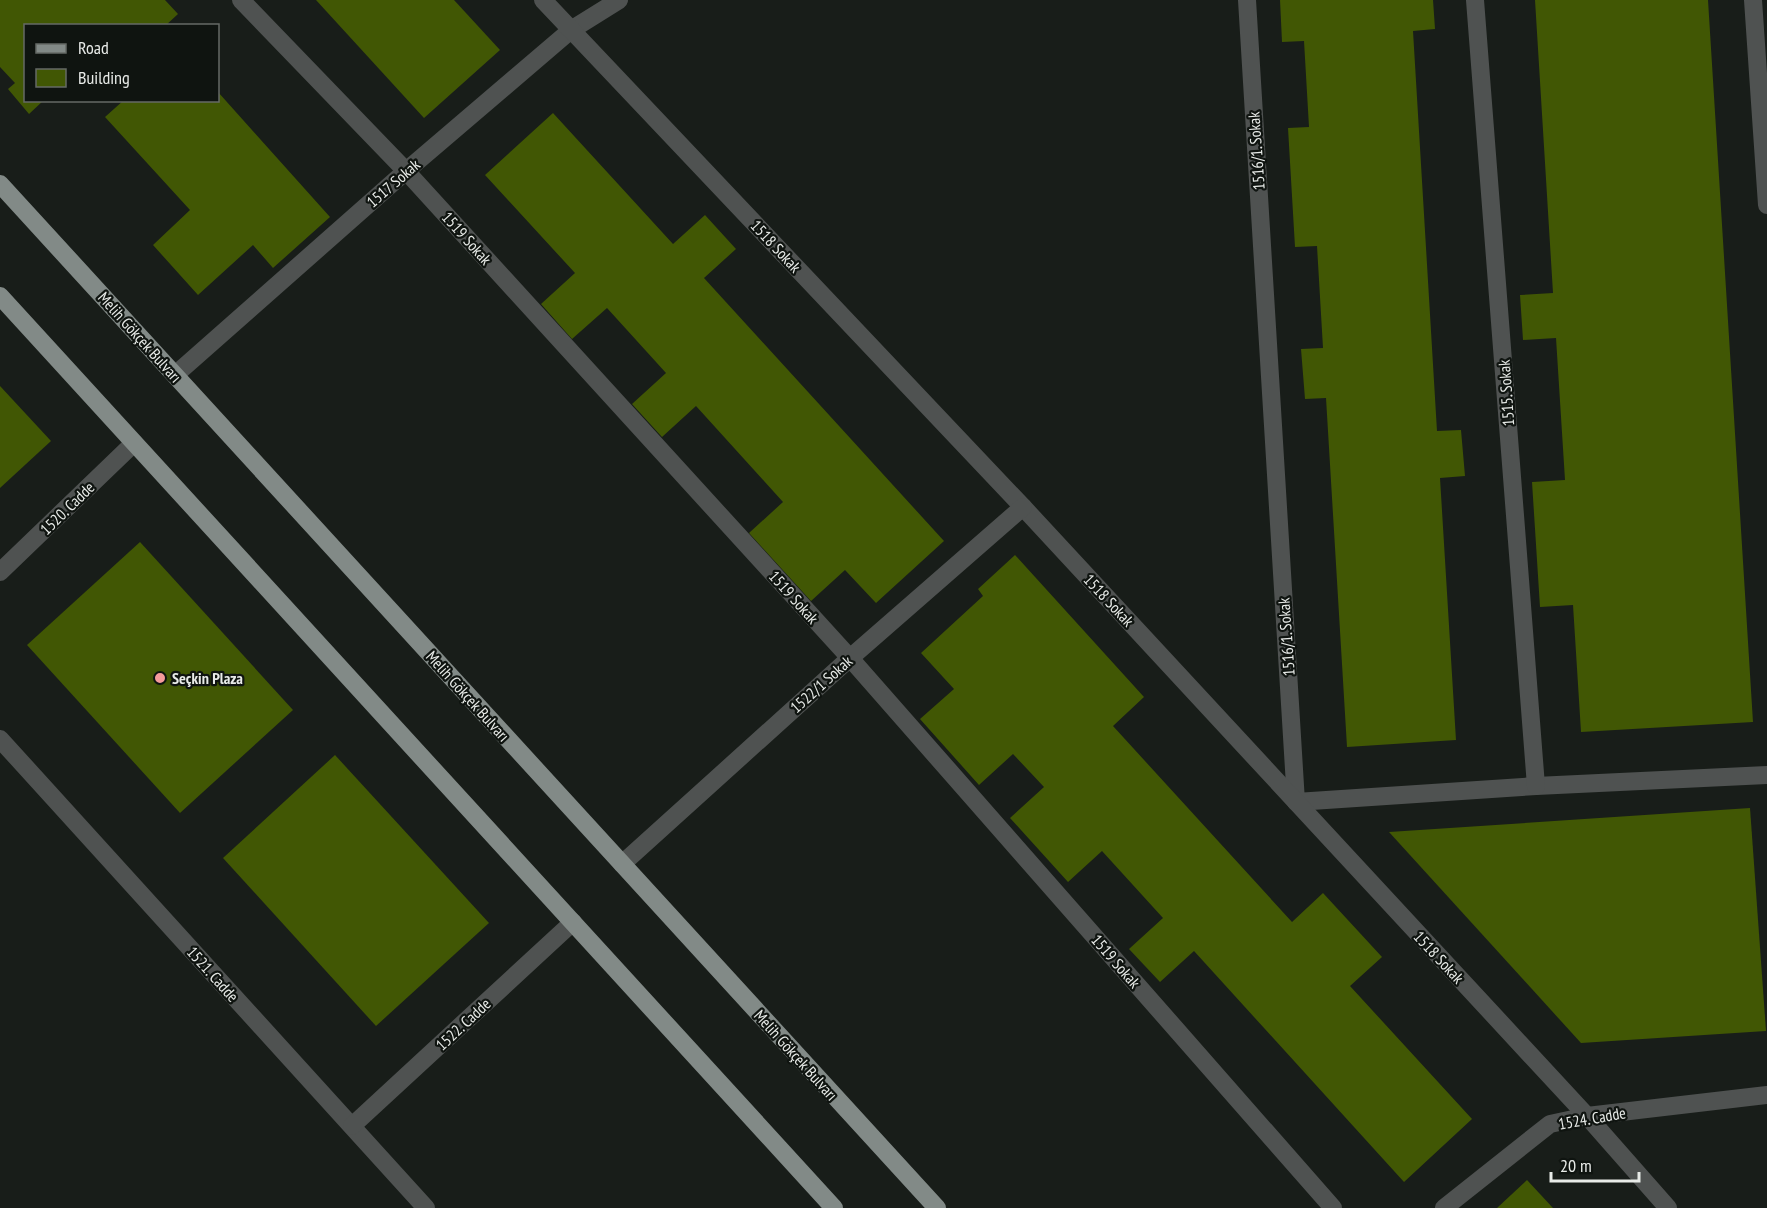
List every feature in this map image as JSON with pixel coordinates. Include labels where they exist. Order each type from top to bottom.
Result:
[{"type":"main road","name":"Melih Gökçek Bulvarı","points":[[0,184],[937,1208]]},
{"type":"main road","points":[[0,297],[834,1208]]},
{"type":"street","name":"1519 Sokak","points":[[241,0],[406,171],[850,658],[1333,1208]]},
{"type":"street","name":"1518 Sokak","points":[[543,0],[1023,507],[1587,1116],[1668,1208]]},
{"type":"street","name":"1517 Sokak","points":[[175,375],[406,171],[571,30],[619,0]]},
{"type":"street","name":"1516/1. Sokak","points":[[1247,0],[1296,802]]},
{"type":"street","name":"1515. Sokak","points":[[1475,0],[1536,786]]},
{"type":"street","points":[[1753,0],[1767,205]]},
{"type":"street","name":"1520. Cadde","points":[[0,572],[134,443]]},
{"type":"street","name":"1522/1 Sokak","points":[[622,864],[850,658],[1023,507]]},
{"type":"street","name":"1521. Cadde","points":[[0,740],[426,1208]]},
{"type":"street","points":[[1296,802],[1536,786],[1767,775]]},
{"type":"street","name":"1522. Cadde","points":[[352,1126],[573,922]]},
{"type":"street","name":"1524. Cadde","points":[[1444,1208],[1550,1124],[1587,1116],[1767,1095]]},
{"type":"building","points":[[0,0],[165,0],[178,14],[167,24],[24,24],[24,102],[42,102],[29,114],[8,89],[15,83],[0,67]]},
{"type":"building","points":[[316,0],[454,0],[500,50],[424,118]]},
{"type":"building","points":[[1280,0],[1433,0],[1435,29],[1413,31],[1437,431],[1461,430],[1465,476],[1440,478],[1456,740],[1347,747],[1326,398],[1305,399],[1301,349],[1323,348],[1317,246],[1295,247],[1288,128],[1309,127],[1304,41],[1282,42]]},
{"type":"building","points":[[1535,0],[1708,0],[1753,722],[1581,732],[1573,605],[1540,607],[1532,482],[1565,480],[1556,338],[1523,340],[1520,295],[1553,293]]},
{"type":"building","points":[[219,93],[330,217],[273,268],[253,245],[198,295],[153,245],[190,210],[105,117],[122,102],[219,102]]},
{"type":"building","points":[[553,113],[673,244],[705,215],[736,249],[704,278],[944,541],[876,603],[845,570],[811,601],[749,533],[783,502],[696,406],[662,437],[632,404],[666,373],[607,308],[572,339],[541,304],[575,273],[485,175]]},
{"type":"building","points":[[0,386],[51,441],[0,488]]},
{"type":"building","name":"Seçkin Plaza","points":[[140,542],[293,710],[180,813],[27,645]]},
{"type":"building","points":[[1015,555],[1144,697],[1113,726],[1292,922],[1323,893],[1382,957],[1350,986],[1472,1119],[1404,1182],[1194,951],[1160,982],[1129,949],[1163,918],[1102,851],[1068,882],[1010,818],[1044,787],[1013,754],[979,785],[920,719],[954,689],[921,653],[983,596],[978,589]]},
{"type":"building","points":[[335,755],[489,923],[376,1026],[223,858]]},
{"type":"building","points":[[1750,808],[1766,1031],[1581,1043],[1389,832]]},
{"type":"building","points":[[1527,1180],[1553,1208],[1497,1208]]},
{"type":"place","name":"Seçkin Plaza","points":[[160,678]]}]
